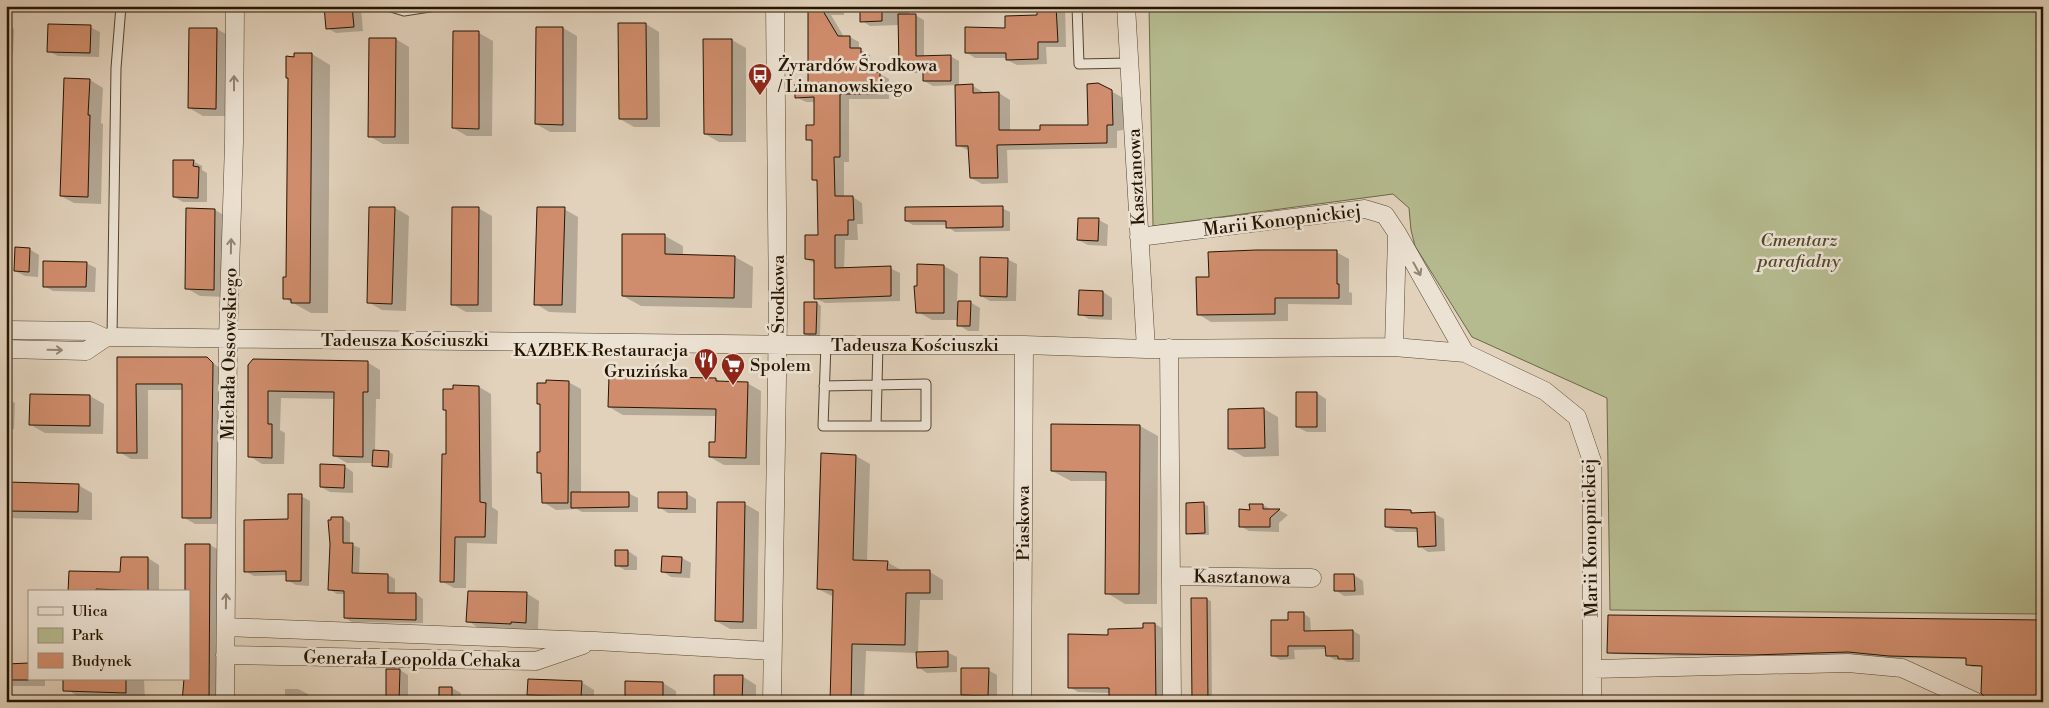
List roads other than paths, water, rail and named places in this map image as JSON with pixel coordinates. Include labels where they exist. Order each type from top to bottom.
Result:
[{"type":"street","name":"Michała Ossowskiego","points":[[225,702],[228,339],[234,142],[235,6]]},
{"type":"street","name":"Środkowa","points":[[772,702],[778,343],[775,6]]},
{"type":"street","name":"Kasztanowa","points":[[1126,6],[1146,349]]},
{"type":"street","name":"Marii Konopnickiej","points":[[1139,237],[1365,209],[1385,215],[1465,353]]},
{"type":"street","points":[[1394,347],[1397,233]]},
{"type":"street","name":"Tadeusza Kościuszki","points":[[6,330],[90,331],[109,338],[1024,345],[1146,349],[1394,347]]},
{"type":"street","points":[[6,349],[86,351],[109,338]]},
{"type":"street","name":"Piaskowa","points":[[1022,702],[1024,345]]},
{"type":"street","name":"Marii Konopnickiej","points":[[1394,347],[1465,353],[1545,391],[1577,417],[1592,461],[1592,702]]},
{"type":"street","name":"Kasztanowa","points":[[1169,348],[1172,700]]},
{"type":"street","name":"Kasztanowa","points":[[1171,576],[1312,578]]},
{"type":"street","name":"Generała Leopolda Cehaka","points":[[226,627],[595,641],[772,651]]},
{"type":"street","name":"Generała Leopolda Cehaka","points":[[225,655],[536,661],[595,641]]},
{"type":"street","points":[[1592,669],[1848,663],[1902,668],[1976,702]]},
{"type":"lane","points":[[109,338],[116,68],[121,6]]},
{"type":"lane","points":[[388,6],[404,11],[436,6]]},
{"type":"lane","points":[[1077,6],[1079,64],[1129,63]]},
{"type":"lane","points":[[824,386],[926,384],[926,426],[823,426],[824,386],[826,344]]},
{"type":"lane","points":[[876,426],[878,344]]},
{"type":"place","name":"Żyrardów Środkowa / Limanowskiego","points":[[760,96]]},
{"type":"place","name":"KAZBEK Restauracja Gruzińska","points":[[706,381]]},
{"type":"place","name":"Spolem","points":[[733,386]]},
{"type":"park label","name":"Cmentarz parafialny","points":[[1799,250]]}]
